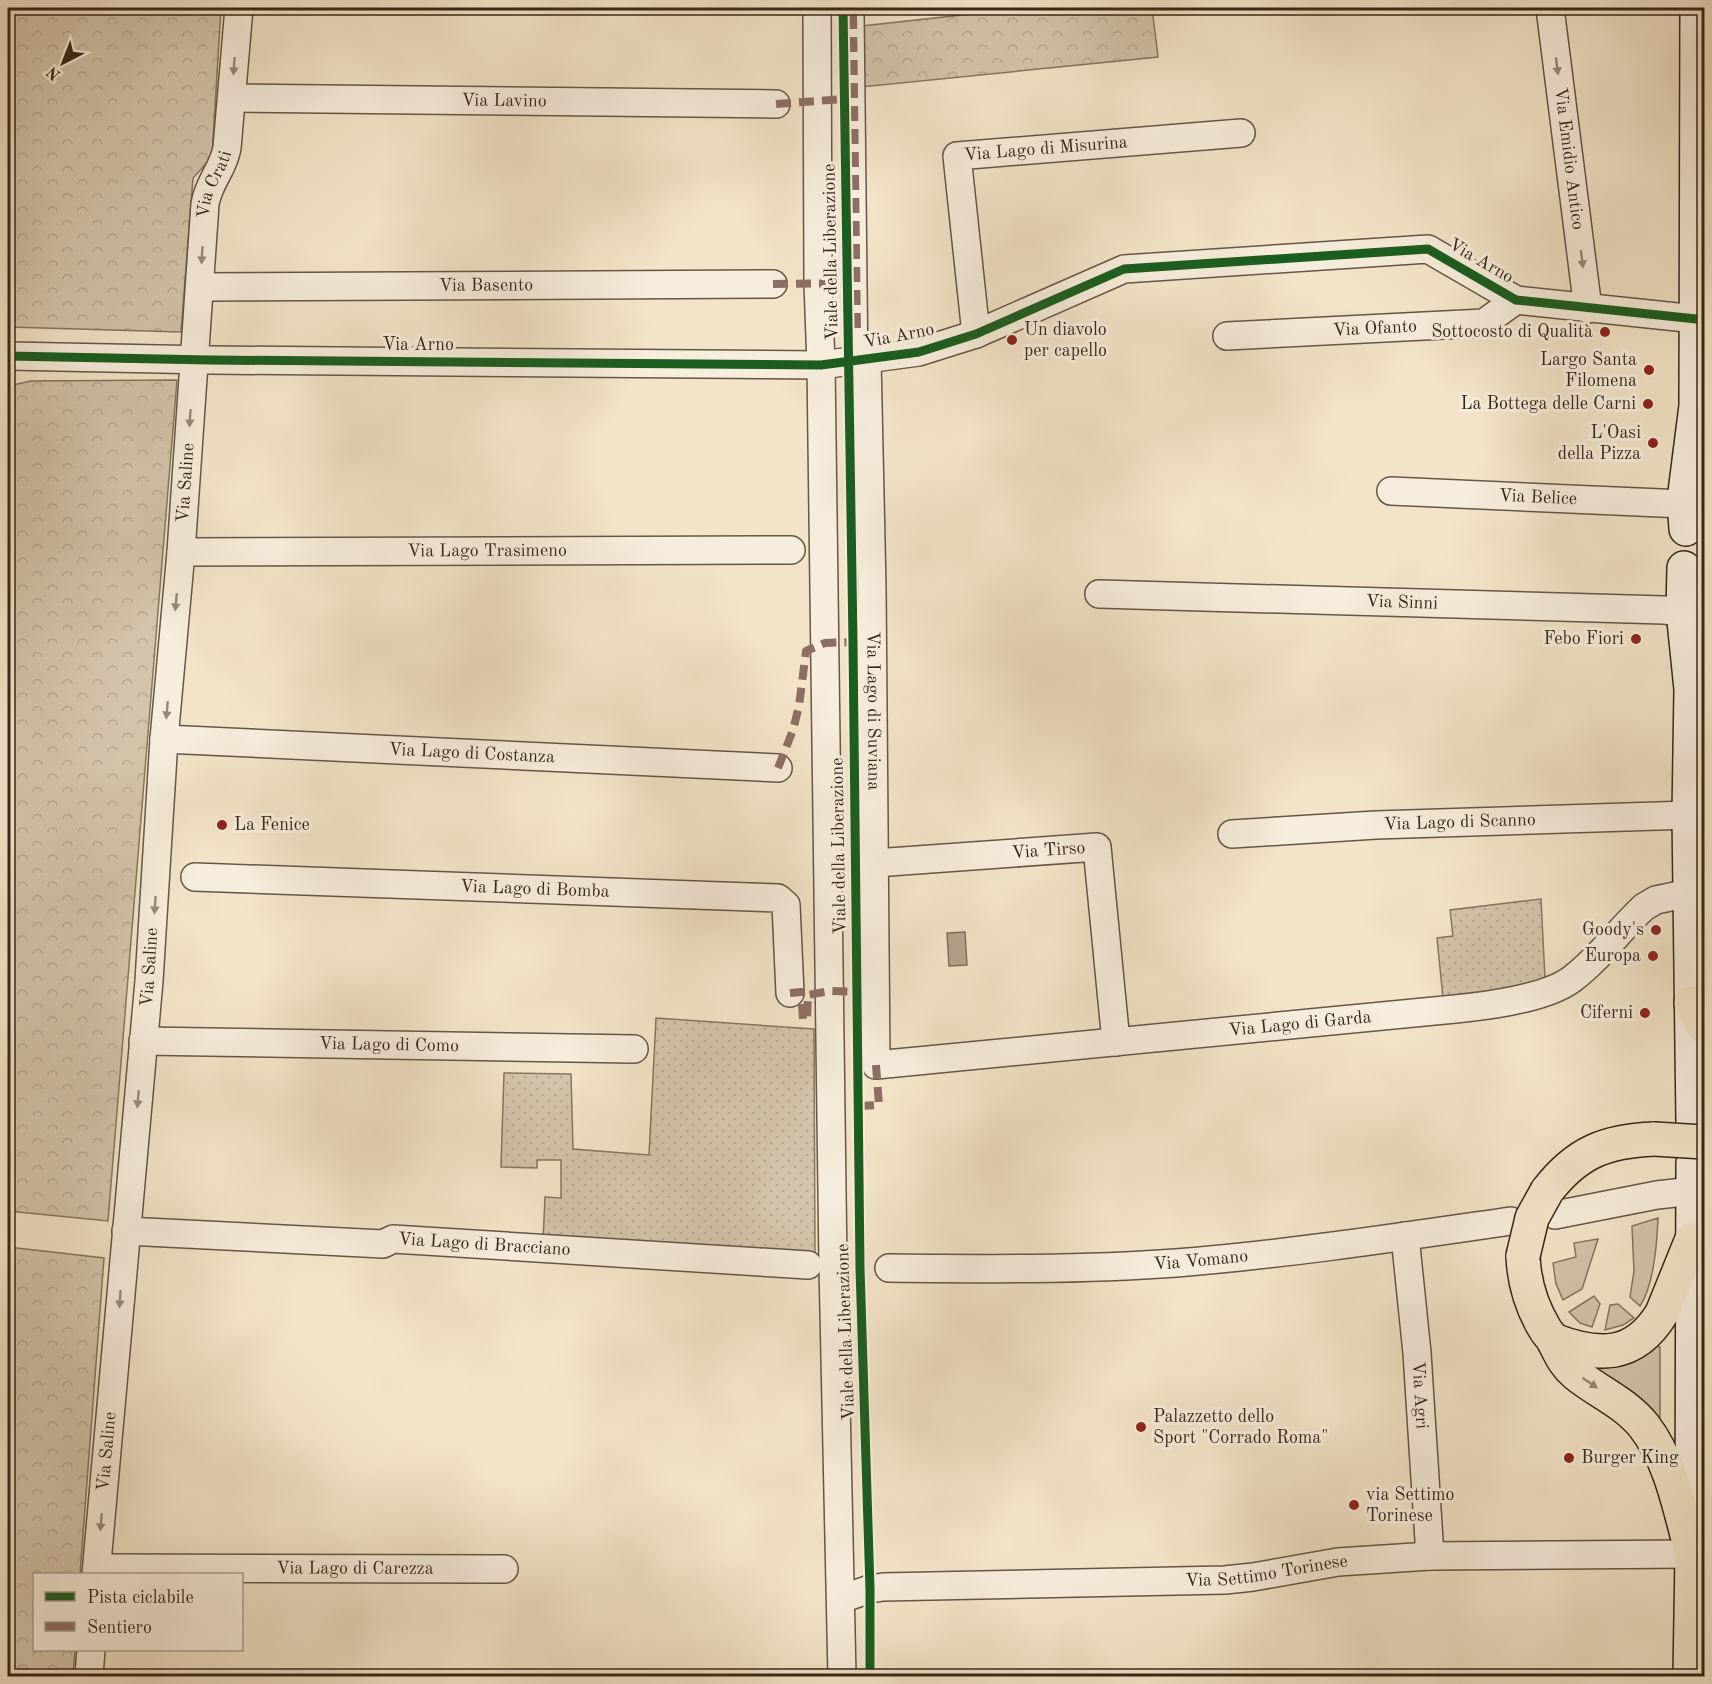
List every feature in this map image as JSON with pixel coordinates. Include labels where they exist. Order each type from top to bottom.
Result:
[{"type":"main road","points":[[1690,1677],[1698,1546],[1692,1239],[1697,1141],[1697,941],[1689,893],[1694,576],[1680,558],[1679,548],[1691,516],[1696,406],[1696,8]]},
{"type":"main road","points":[[1696,406],[1704,444]]},
{"type":"main road","points":[[1691,688],[1704,637]]},
{"type":"main road","points":[[1697,1141],[1654,1139],[1616,1142],[1586,1154],[1570,1164],[1551,1203],[1532,1218],[1523,1256],[1526,1286],[1539,1319],[1553,1340],[1556,1349],[1568,1367],[1623,1405],[1655,1441],[1698,1546]]},
{"type":"main road","points":[[1553,1340],[1566,1345],[1603,1352],[1625,1348],[1641,1339],[1662,1313],[1692,1239]]},
{"type":"street","name":"Via Crati","points":[[194,360],[205,204],[208,189],[226,156],[239,8]]},
{"type":"street","name":"Viale della Liberazione","points":[[817,8],[818,284],[833,1266],[842,1677]]},
{"type":"street","name":"Via Emidio Antico","points":[[1550,8],[1588,309]]},
{"type":"street","name":"Viale della Liberazione","points":[[853,14],[862,360],[858,549]]},
{"type":"street","name":"Via Lavino","points":[[232,98],[776,104]]},
{"type":"street","name":"Via Lago di Misurina","points":[[976,333],[957,156],[1241,134]]},
{"type":"street","name":"Via Arno","points":[[8,356],[194,360],[821,365],[920,352],[976,333],[1124,269],[1428,249],[1516,300],[1696,319]]},
{"type":"street","name":"Via Basento","points":[[200,287],[773,284]]},
{"type":"street","name":"Via Ofanto","points":[[1227,336],[1484,323],[1516,300]]},
{"type":"street","name":"Via Saline","points":[[96,1571],[157,875],[164,739],[181,552],[194,360]]},
{"type":"street","name":"Via Lago di Suviana","points":[[862,360],[875,863],[876,1065]]},
{"type":"street","name":"Via Belice","points":[[1391,491],[1691,516]]},
{"type":"street","name":"Via Lago Trasimeno","points":[[181,552],[791,550]]},
{"type":"street","name":"Via Sinni","points":[[1099,594],[1694,612]]},
{"type":"street","name":"Via Lago di Costanza","points":[[164,739],[778,768]]},
{"type":"street","name":"Via Lago di Scanno","points":[[1232,834],[1376,825],[1689,814]]},
{"type":"street","name":"Via Tirso","points":[[875,863],[1097,847],[1116,1042]]},
{"type":"street","name":"Via Lago di Bomba","points":[[195,877],[777,898],[786,905],[789,993]]},
{"type":"street","name":"Via Lago di Garda","points":[[876,1065],[1469,1008],[1532,995],[1562,986],[1577,975],[1634,916],[1650,903],[1664,897],[1689,893]]},
{"type":"street","name":"Via Lago di Como","points":[[143,1041],[634,1049]]},
{"type":"street","points":[[1551,1203],[1657,1195],[1697,1141]]},
{"type":"street","name":"Via Vomano","points":[[889,1268],[1143,1265],[1209,1260],[1511,1221]]},
{"type":"street","name":"Via Lago di Bracciano","points":[[126,1231],[383,1244],[393,1239],[808,1265]]},
{"type":"street","name":"Via Agri","points":[[1405,1236],[1417,1353],[1430,1556]]},
{"type":"street","name":"Via Settimo Torinese","points":[[841,1599],[883,1587],[1239,1579],[1338,1562],[1430,1556],[1698,1546]]},
{"type":"street","name":"Via Lago di Carezza","points":[[96,1571],[504,1569]]},
{"type":"street","points":[[89,1677],[91,1651]]},
{"type":"green space","points":[[8,8],[221,8],[212,157],[193,178],[181,332],[8,327]]},
{"type":"green space","points":[[1026,8],[1152,8],[1158,57],[861,87],[862,26]]},
{"type":"green space","points":[[177,380],[108,1221],[8,1211],[8,386],[31,381]]},
{"type":"green space","points":[[1541,899],[1545,979],[1504,992],[1443,998],[1437,938],[1453,936],[1450,910]]},
{"type":"green space","points":[[656,1018],[814,1029],[815,1255],[543,1242],[545,1197],[561,1198],[561,1160],[537,1160],[537,1168],[501,1167],[504,1073],[571,1074],[573,1149],[649,1155]]},
{"type":"green space","points":[[1658,1218],[1652,1276],[1640,1306],[1630,1297],[1634,1271],[1632,1226]]},
{"type":"green space","points":[[1598,1239],[1582,1289],[1563,1300],[1556,1284],[1553,1263],[1576,1257],[1574,1243]]},
{"type":"green space","points":[[8,1247],[104,1258],[80,1573],[33,1573],[33,1651],[75,1651],[73,1676],[8,1676]]},
{"type":"green space","points":[[1594,1296],[1600,1304],[1592,1327],[1580,1323],[1569,1312]]},
{"type":"green space","points":[[1618,1304],[1634,1318],[1623,1325],[1605,1330],[1610,1305]]},
{"type":"green space","points":[[1655,1345],[1660,1347],[1660,1419],[1654,1418],[1578,1363]]},
{"type":"shaded area","points":[[965,932],[967,965],[949,966],[947,933]]},
{"type":"marked path","points":[[853,14],[857,333]]},
{"type":"marked path","points":[[776,104],[844,99]]},
{"type":"marked path","points":[[773,284],[848,283]]},
{"type":"marked path","points":[[778,768],[793,730],[799,706],[806,651],[825,643],[853,642]]},
{"type":"marked path","points":[[790,993],[801,992],[803,1019],[807,1020],[808,995],[830,991],[858,992]]},
{"type":"marked path","points":[[859,1106],[879,1105],[876,1065]]},
{"type":"cycle path","points":[[843,8],[860,1268],[870,1589],[870,1676]]},
{"type":"cycle path","points":[[8,356],[821,365],[919,352],[976,334],[1124,269],[1428,249],[1516,300],[1696,319]]},
{"type":"place","name":"Sottocosto di Qualità","points":[[1605,332]]},
{"type":"place","name":"Un diavolo per capello","points":[[1012,340]]},
{"type":"place","name":"Largo Santa Filomena","points":[[1649,370]]},
{"type":"place","name":"La Bottega delle Carni","points":[[1648,404]]},
{"type":"place","name":"L'Oasi della Pizza","points":[[1653,443]]},
{"type":"place","name":"Febo Fiori","points":[[1636,639]]},
{"type":"place","name":"La Fenice","points":[[222,825]]},
{"type":"place","name":"Goody's","points":[[1656,930]]},
{"type":"place","name":"Europa","points":[[1653,956]]},
{"type":"place","name":"Ciferni","points":[[1645,1013]]},
{"type":"place","name":"Palazzetto dello Sport \"Corrado Roma\"","points":[[1141,1427]]},
{"type":"place","name":"Burger King","points":[[1569,1458]]},
{"type":"place","name":"via Settimo Torinese","points":[[1354,1505]]}]
